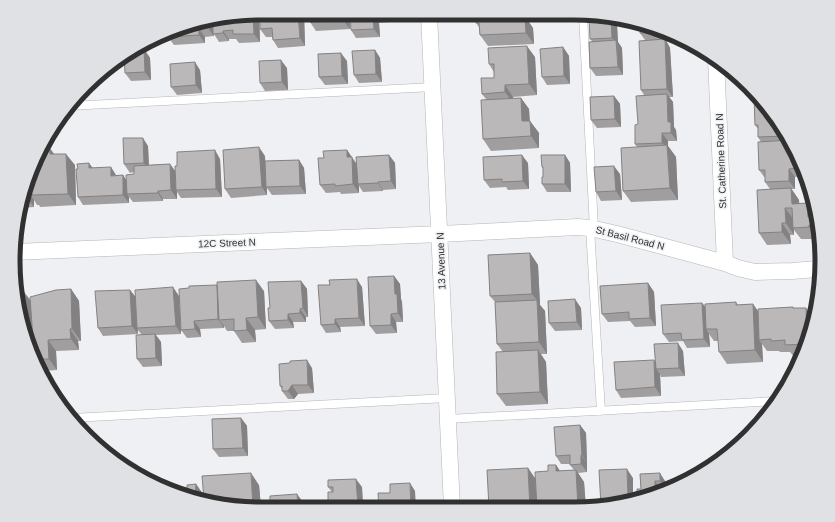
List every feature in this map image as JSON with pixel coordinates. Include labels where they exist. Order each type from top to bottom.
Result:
[{"type":"street","name":"13 Avenue N","points":[[429,20],[452,502]]},
{"type":"street","name":"St. Catherine Road N","points":[[716,67],[725,263]]},
{"type":"street","name":"St Basil Road N","points":[[440,234],[564,227],[592,228],[755,272],[814,269]]},
{"type":"street","name":"12C Street N","points":[[21,252],[440,234]]},
{"type":"lane","points":[[583,21],[601,410]]},
{"type":"lane","points":[[77,106],[433,87]]},
{"type":"lane","points":[[78,418],[447,398]]},
{"type":"lane","points":[[448,418],[769,402]]},
{"type":"building","points":[[253,20],[254,34],[233,34],[233,30],[213,34],[213,25],[230,22]]},
{"type":"building","points":[[260,20],[299,20],[300,38],[273,40],[272,28],[260,29]]},
{"type":"building","points":[[310,20],[344,20],[344,21],[310,22]]},
{"type":"building","points":[[350,20],[373,20],[374,29],[351,30]]},
{"type":"building","points":[[476,20],[525,20],[526,33],[480,35],[479,23],[476,23]]},
{"type":"building","points":[[589,21],[611,23],[612,38],[590,39]]},
{"type":"building","points":[[208,26],[208,28],[199,29],[199,35],[173,37]]},
{"type":"building","points":[[640,29],[650,33],[640,33]]},
{"type":"building","points":[[665,39],[667,89],[641,90],[639,41]]},
{"type":"building","points":[[616,40],[618,67],[590,68],[589,42]]},
{"type":"building","points":[[527,46],[529,84],[505,85],[505,92],[482,94],[481,78],[494,78],[494,64],[489,64],[488,48]]},
{"type":"building","points":[[563,47],[564,76],[542,77],[540,49]]},
{"type":"building","points":[[144,50],[145,72],[125,73],[124,63]]},
{"type":"building","points":[[375,50],[376,74],[354,75],[352,51]]},
{"type":"building","points":[[341,53],[342,76],[319,77],[318,54]]},
{"type":"building","points":[[281,60],[282,82],[260,83],[259,61]]},
{"type":"building","points":[[195,62],[196,85],[171,87],[170,64]]},
{"type":"building","points":[[667,94],[668,122],[671,122],[671,133],[662,133],[662,143],[635,144],[635,125],[638,124],[636,96]]},
{"type":"building","points":[[614,96],[615,119],[591,120],[590,97]]},
{"type":"building","points":[[521,98],[522,121],[530,121],[531,136],[483,139],[481,100]]},
{"type":"building","points":[[754,101],[780,136],[758,137],[758,125],[755,125]]},
{"type":"building","points":[[123,138],[143,138],[144,163],[124,164]]},
{"type":"building","points":[[783,140],[797,168],[789,169],[789,181],[765,182],[765,170],[759,170],[758,142]]},
{"type":"building","points":[[667,145],[670,188],[623,191],[621,148]]},
{"type":"building","points":[[48,147],[50,154],[66,154],[68,194],[32,195],[32,193],[30,194],[38,169]]},
{"type":"building","points":[[259,147],[262,187],[225,189],[223,150]]},
{"type":"building","points":[[215,150],[216,189],[176,190],[175,166],[177,166],[177,152]]},
{"type":"building","points":[[347,150],[347,157],[352,157],[353,184],[335,186],[335,184],[320,185],[318,158],[324,158],[323,151]]},
{"type":"building","points":[[389,155],[391,181],[358,184],[356,157]]},
{"type":"building","points":[[522,155],[523,181],[502,182],[502,179],[484,180],[483,157]]},
{"type":"building","points":[[541,155],[565,155],[565,184],[542,184],[543,167]]},
{"type":"building","points":[[299,160],[300,186],[266,187],[265,161]]},
{"type":"building","points":[[89,163],[89,168],[111,167],[111,176],[123,175],[123,195],[78,197],[77,164]]},
{"type":"building","points":[[170,164],[171,190],[158,191],[158,193],[127,194],[126,175],[134,174],[134,166]]},
{"type":"building","points":[[614,166],[616,191],[596,192],[594,167]]},
{"type":"building","points":[[791,188],[792,204],[807,203],[808,217],[811,217],[812,224],[809,225],[809,227],[793,228],[792,208],[785,208],[786,223],[782,223],[782,232],[759,233],[757,190]]},
{"type":"building","points":[[530,253],[532,294],[490,296],[488,255]]},
{"type":"building","points":[[394,276],[398,313],[391,314],[391,325],[370,326],[368,277]]},
{"type":"building","points":[[357,279],[359,318],[335,319],[335,324],[321,325],[318,285],[330,285],[329,280]]},
{"type":"building","points":[[256,280],[258,317],[246,318],[247,330],[234,331],[234,319],[219,320],[217,282]]},
{"type":"building","points":[[301,281],[303,308],[300,309],[300,313],[288,314],[288,320],[269,321],[268,308],[270,308],[268,282]]},
{"type":"building","points":[[648,283],[650,318],[629,319],[629,312],[602,314],[600,286]]},
{"type":"building","points":[[217,285],[218,319],[194,321],[195,329],[181,330],[179,289],[189,288],[189,286]]},
{"type":"building","points":[[173,287],[176,326],[137,328],[135,290]]},
{"type":"building","points":[[71,289],[71,339],[48,340],[49,359],[41,359],[33,338],[30,297],[56,290]]},
{"type":"building","points":[[130,290],[132,326],[98,328],[95,291]]},
{"type":"building","points":[[22,292],[24,292],[25,307]]},
{"type":"building","points":[[575,299],[577,322],[549,323],[548,301]]},
{"type":"building","points":[[537,300],[539,342],[497,344],[495,302]]},
{"type":"building","points":[[736,302],[736,305],[753,304],[755,350],[719,352],[717,329],[706,329],[705,304]]},
{"type":"building","points":[[702,303],[704,339],[682,340],[681,333],[663,334],[661,305]]},
{"type":"building","points":[[793,307],[806,308],[807,324],[800,344],[785,345],[785,340],[759,340],[758,309]]},
{"type":"building","points":[[155,334],[156,358],[137,359],[136,335]]},
{"type":"building","points":[[678,343],[679,368],[656,369],[654,344]]},
{"type":"building","points":[[538,350],[540,392],[497,394],[496,352]]},
{"type":"building","points":[[307,360],[308,385],[292,385],[288,391],[282,391],[282,386],[280,386],[279,364],[290,363],[290,361]]},
{"type":"building","points":[[654,360],[655,387],[616,390],[614,362]]},
{"type":"building","points":[[241,418],[243,448],[213,449],[212,419]]},
{"type":"building","points":[[580,425],[582,455],[581,464],[570,465],[570,455],[556,456],[554,427]]},
{"type":"building","points":[[548,465],[556,465],[556,471],[576,470],[578,502],[537,502],[535,472],[548,471]]},
{"type":"building","points":[[528,468],[530,502],[489,502],[487,470]]},
{"type":"building","points":[[627,469],[628,496],[601,500],[599,470]]},
{"type":"building","points":[[251,473],[253,501],[230,500],[204,495],[202,476]]},
{"type":"building","points":[[660,473],[660,481],[655,481],[655,488],[637,494],[637,489],[641,489],[640,474]]},
{"type":"building","points":[[356,479],[358,502],[328,502],[328,492],[333,492],[333,487],[328,487],[328,480]]},
{"type":"building","points":[[410,483],[411,502],[379,502],[378,493],[390,493],[390,484]]},
{"type":"building","points":[[196,484],[195,493],[187,490],[187,485]]},
{"type":"building","points":[[297,494],[298,502],[270,502],[270,496]]}]
